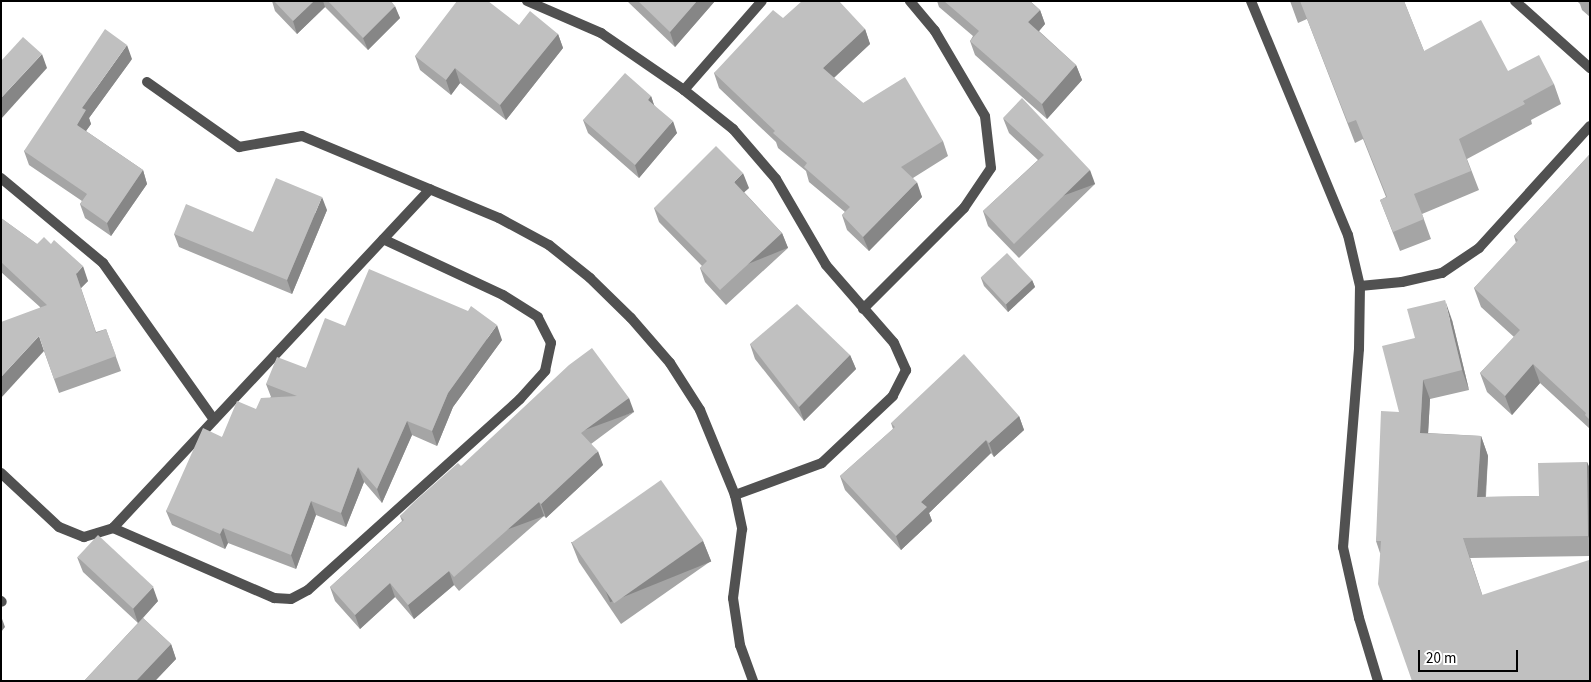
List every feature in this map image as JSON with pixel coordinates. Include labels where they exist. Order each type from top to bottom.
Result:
[{"type":"lane","points":[[527,1],[601,33],[684,90],[733,129],[776,179],[826,265],[894,343],[906,370],[893,396],[822,463],[735,495]]},
{"type":"lane","points":[[684,90],[762,1]]},
{"type":"lane","points":[[863,309],[964,208],[991,168],[984,116],[935,31],[910,1]]},
{"type":"lane","points":[[1251,1],[1348,235],[1360,286],[1359,349],[1343,547],[1359,618],[1378,681]]},
{"type":"lane","points":[[1516,1],[1590,68]]},
{"type":"lane","points":[[147,82],[239,147],[302,136],[499,218],[549,245],[590,278],[631,318],[670,363],[700,410],[735,495],[742,529],[733,598],[740,645],[753,681]]},
{"type":"lane","points":[[1360,286],[1442,273],[1479,248],[1590,126]]},
{"type":"lane","points":[[1,178],[103,263],[214,420]]},
{"type":"lane","points":[[1,473],[59,527],[84,537],[113,528],[430,189]]},
{"type":"lane","points":[[113,528],[274,598],[292,599],[315,584],[520,398],[545,371],[551,343],[538,317],[503,296],[383,239]]},
{"type":"building","points":[[274,1],[314,1],[293,21]]},
{"type":"building","points":[[328,1],[391,1],[395,6],[363,38]]},
{"type":"building","points":[[457,1],[488,1],[519,25],[530,11],[558,34],[500,105],[455,68],[446,80],[415,56]]},
{"type":"building","points":[[638,1],[697,1],[670,32]]},
{"type":"building","points":[[802,1],[839,1],[865,29],[823,68],[863,103],[905,77],[943,141],[901,167],[917,182],[863,237],[842,215],[850,207],[804,167],[807,163],[773,133],[775,131],[714,73],[773,10],[783,18]]},
{"type":"building","points":[[944,1],[1030,1],[1040,10],[1028,22],[1076,65],[1042,104],[970,41],[979,31]]},
{"type":"building","points":[[1300,1],[1404,1],[1424,51],[1481,20],[1508,71],[1539,55],[1554,84],[1523,101],[1525,104],[1459,139],[1471,171],[1414,194],[1424,219],[1393,232],[1380,200],[1387,197],[1356,120],[1348,123]]},
{"type":"building","points":[[105,29],[127,45],[82,108],[86,110],[77,125],[143,170],[107,223],[80,204],[87,194],[24,151]]},
{"type":"building","points":[[23,37],[42,54],[1,98],[1,61]]},
{"type":"building","points":[[625,73],[651,96],[648,100],[673,121],[635,165],[583,120]]},
{"type":"building","points":[[1022,98],[1090,170],[1014,244],[983,211],[1044,155],[1003,118]]},
{"type":"building","points":[[716,146],[743,173],[734,182],[782,233],[720,290],[700,268],[707,261],[654,208]]},
{"type":"building","points":[[1590,154],[1590,420],[1585,415],[1586,413],[1533,364],[1505,396],[1480,373],[1520,330],[1474,288],[1518,240],[1514,236]]},
{"type":"building","points":[[276,178],[322,197],[287,280],[174,234],[186,204],[253,232]]},
{"type":"building","points":[[1,218],[37,244],[44,237],[51,244],[54,240],[83,266],[76,274],[96,333],[106,329],[116,356],[54,379],[39,336],[1,377],[1,322],[47,305],[1,262]]},
{"type":"building","points":[[1007,253],[1032,280],[1006,305],[981,278]]},
{"type":"building","points":[[369,269],[468,311],[471,306],[497,325],[448,393],[432,431],[407,421],[377,489],[358,467],[341,513],[311,501],[291,555],[223,528],[220,534],[166,511],[203,428],[222,437],[237,401],[256,409],[261,398],[297,396],[266,384],[277,357],[306,368],[325,318],[345,326]]},
{"type":"building","points":[[1445,300],[1462,370],[1423,380],[1420,433],[1481,436],[1477,497],[1539,496],[1538,463],[1587,462],[1588,536],[1463,538],[1482,595],[1589,560],[1590,681],[1412,681],[1378,584],[1381,541],[1376,541],[1381,411],[1399,412],[1382,346],[1415,338],[1407,309]]},
{"type":"building","points":[[797,304],[850,355],[799,407],[750,344]]},
{"type":"building","points":[[592,348],[629,398],[581,433],[598,451],[541,504],[539,502],[454,577],[449,571],[408,605],[390,583],[355,615],[330,587],[404,520],[400,516],[415,501],[458,463],[461,466],[569,365]]},
{"type":"building","points":[[964,354],[1019,416],[989,443],[986,440],[921,502],[927,507],[896,536],[840,476],[895,427],[891,423]]},
{"type":"building","points":[[661,480],[703,541],[614,603],[572,543]]},
{"type":"building","points":[[98,535],[154,587],[133,609],[78,557]]},
{"type":"building","points":[[143,618],[171,644],[136,681],[84,681]]}]
